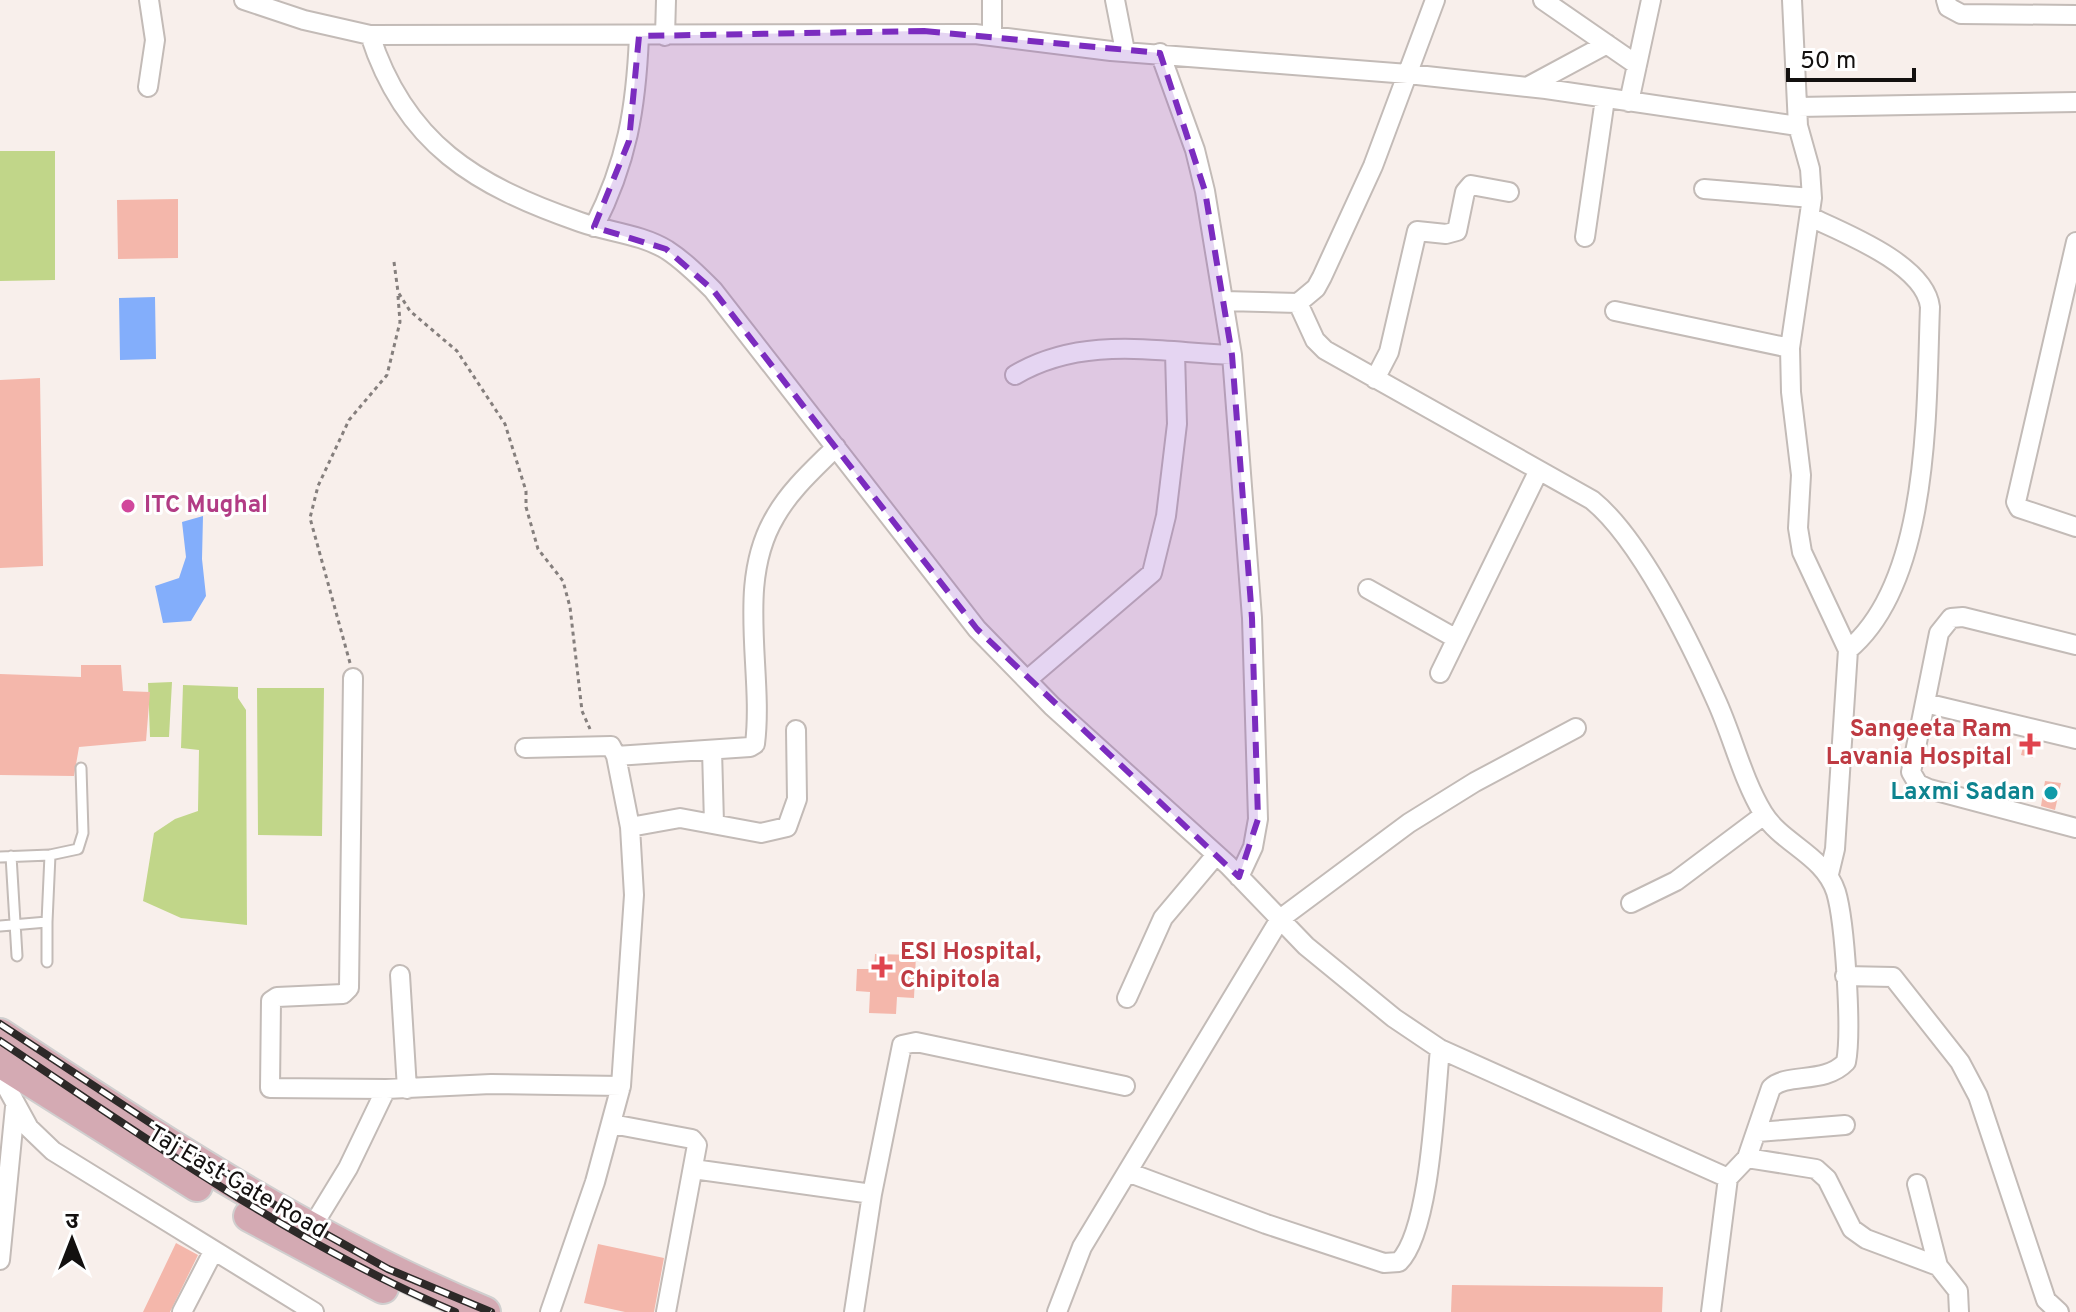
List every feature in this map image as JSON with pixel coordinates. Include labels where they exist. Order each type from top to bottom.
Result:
[{"type":"main road","name":"Taj East Gate Road","points":[[0,1034],[152,1135],[312,1227],[421,1285],[485,1312]]},
{"type":"main road","points":[[0,1062],[181,1177],[302,1247],[431,1312]]},
{"type":"street","points":[[148,87],[155,40],[149,0]]},
{"type":"street","points":[[244,0],[304,20],[370,35],[665,36],[924,31],[1408,74],[1629,102],[1798,116],[2076,102]]},
{"type":"street","points":[[665,36],[666,0]]},
{"type":"street","points":[[992,0],[992,36]]},
{"type":"street","points":[[1115,0],[1125,51]]},
{"type":"street","points":[[1224,301],[1298,303],[1316,288],[1373,166],[1435,0]]},
{"type":"street","points":[[1543,0],[1637,65]]},
{"type":"street","points":[[1629,102],[1651,0]]},
{"type":"street","points":[[1711,1312],[1728,1178],[1747,1158],[1774,1084],[1817,1078],[1846,1062],[1845,976],[1840,912],[1829,874],[1835,849],[1848,650],[1802,552],[1798,528],[1801,475],[1791,392],[1790,348],[1811,208],[1810,169],[1798,116],[1792,0]]},
{"type":"street","points":[[1946,0],[1948,7],[1961,14],[2037,8],[2076,15]]},
{"type":"street","points":[[370,35],[387,82],[403,109],[427,136],[471,172],[514,196],[594,227],[666,249],[713,290],[977,629],[1280,919],[1394,1018],[1440,1049],[1728,1178]]},
{"type":"street","points":[[594,227],[622,168],[629,141],[639,36]]},
{"type":"street","points":[[1527,87],[1607,44]]},
{"type":"street","points":[[1160,53],[1198,163],[1232,355],[1252,618],[1258,819],[1253,847],[1239,877]]},
{"type":"street","points":[[1585,237],[1605,99]]},
{"type":"street","points":[[1375,379],[1389,352],[1417,231],[1446,234],[1457,231],[1465,192],[1471,185],[1509,192]]},
{"type":"street","points":[[1704,189],[1811,208],[1905,268],[1928,291],[1926,428],[1912,517],[1900,570],[1882,614],[1848,650]]},
{"type":"street","points":[[2076,242],[2016,502],[2019,508],[2076,527]]},
{"type":"street","points":[[1298,303],[1315,340],[1375,379],[1592,500],[1619,528],[1669,610],[1711,689],[1764,815],[1829,874]]},
{"type":"street","points":[[1615,311],[1790,348]]},
{"type":"street","points":[[1015,375],[1055,355],[1082,350],[1232,355]]},
{"type":"street","points":[[1027,680],[1152,573],[1166,516],[1177,424],[1175,353]]},
{"type":"street","points":[[616,756],[755,744],[755,604],[764,544],[782,506],[836,447]]},
{"type":"street","points":[[1440,673],[1538,472]]},
{"type":"street","points":[[1368,589],[1455,638]]},
{"type":"street","points":[[2076,645],[1963,617],[1951,618],[1939,633],[1911,772],[1918,784],[2076,828]]},
{"type":"street","points":[[353,678],[349,988],[343,994],[277,997],[271,1001],[269,1084],[277,1090],[407,1089],[491,1084],[621,1086]]},
{"type":"street","points":[[1925,703],[2076,739]]},
{"type":"street","points":[[1057,1312],[1082,1247],[1130,1173],[1280,919],[1409,823],[1475,782],[1576,728]]},
{"type":"street","points":[[630,827],[661,819],[714,823],[761,833],[787,827],[797,799],[796,730]]},
{"type":"street","points":[[525,748],[611,746],[616,756],[630,827],[633,908],[621,1086],[612,1124],[550,1312]]},
{"type":"street","points":[[712,750],[714,823]]},
{"type":"street","points":[[1631,903],[1676,881],[1764,815]]},
{"type":"street","points":[[1127,998],[1163,918],[1216,855]]},
{"type":"street","points":[[400,975],[407,1089]]},
{"type":"street","points":[[1845,976],[1893,977],[1960,1062],[1978,1096],[2046,1300],[2059,1312]]},
{"type":"street","points":[[854,1312],[872,1194],[900,1050],[907,1042],[1125,1086]]},
{"type":"street","points":[[1130,1173],[1266,1224],[1384,1263],[1399,1262],[1414,1233],[1426,1184],[1440,1049]]},
{"type":"street","points":[[0,1075],[29,1128],[53,1151],[314,1312]]},
{"type":"street","points":[[312,1227],[348,1168],[386,1089]]},
{"type":"street","points":[[0,1259],[8,1151],[15,1107]]},
{"type":"street","points":[[612,1124],[692,1139],[697,1149],[666,1312]]},
{"type":"street","points":[[1758,1132],[1845,1125]]},
{"type":"street","points":[[1747,1158],[1816,1169],[1827,1179],[1852,1229],[1866,1239],[1938,1266]]},
{"type":"street","points":[[693,1169],[872,1194]]},
{"type":"street","points":[[1917,1184],[1938,1266],[1958,1291],[1959,1312]]},
{"type":"street","points":[[186,1310],[213,1252]]},
{"type":"lane","points":[[17,956],[5,856],[71,852],[82,841],[81,768]]},
{"type":"lane","points":[[47,962],[50,855]]},
{"type":"lane","points":[[0,926],[47,922]]},
{"type":"path","points":[[353,678],[340,617],[310,518],[318,486],[349,420],[387,375],[400,322],[394,262]]},
{"type":"path","points":[[398,292],[410,311],[457,351],[505,424],[526,491],[526,507],[538,549],[563,581],[570,607],[582,711],[596,746]]},
{"type":"highlighted area","points":[[924,31],[1160,53],[1205,191],[1232,355],[1252,618],[1258,819],[1239,877],[977,629],[713,290],[666,249],[594,227],[629,141],[639,36]]},
{"type":"green space","points":[[0,151],[55,151],[55,280],[0,281]]},
{"type":"green space","points":[[172,682],[169,737],[150,737],[148,683]]},
{"type":"green space","points":[[183,685],[238,687],[238,698],[246,710],[247,925],[181,918],[143,901],[154,833],[175,819],[198,811],[199,750],[181,748]]},
{"type":"green space","points":[[257,688],[324,688],[322,836],[258,835]]},
{"type":"water","points":[[155,297],[156,359],[120,360],[119,298]]},
{"type":"water","points":[[203,516],[202,559],[206,596],[191,621],[163,623],[155,586],[179,578],[186,557],[182,522]]},
{"type":"building","points":[[178,199],[178,258],[118,259],[117,200]]},
{"type":"building","points":[[40,378],[43,566],[0,568],[0,380]]},
{"type":"building","points":[[81,665],[121,665],[123,691],[150,692],[146,741],[79,747],[74,776],[0,775],[0,674],[81,677]]},
{"type":"building","points":[[2025,739],[2037,742],[2033,758],[2021,755]]},
{"type":"building","name":"Laxmi Sadan","points":[[2045,781],[2061,783],[2055,810],[2041,806]]},
{"type":"building","points":[[875,954],[916,955],[914,998],[897,997],[896,1014],[869,1013],[870,992],[856,991],[857,969],[874,969]]},
{"type":"building","points":[[176,1243],[198,1255],[170,1312],[143,1312]]},
{"type":"building","points":[[598,1244],[664,1258],[654,1312],[625,1312],[584,1303]]},
{"type":"building","points":[[1452,1285],[1663,1287],[1662,1312],[1451,1312]]},
{"type":"railway","points":[[0,1024],[281,1209],[388,1269],[491,1312]]},
{"type":"railway","points":[[0,1041],[166,1152],[278,1222],[395,1285],[455,1312]]},
{"type":"place","name":"ITC Mughal","points":[[128,506]]},
{"type":"place","name":"Sangeeta Ram Lavania Hospital","points":[[2030,744]]},
{"type":"place","name":"Laxmi Sadan","points":[[2051,793]]},
{"type":"place","name":"ESI Hospital, Chipitola","points":[[882,967]]}]
